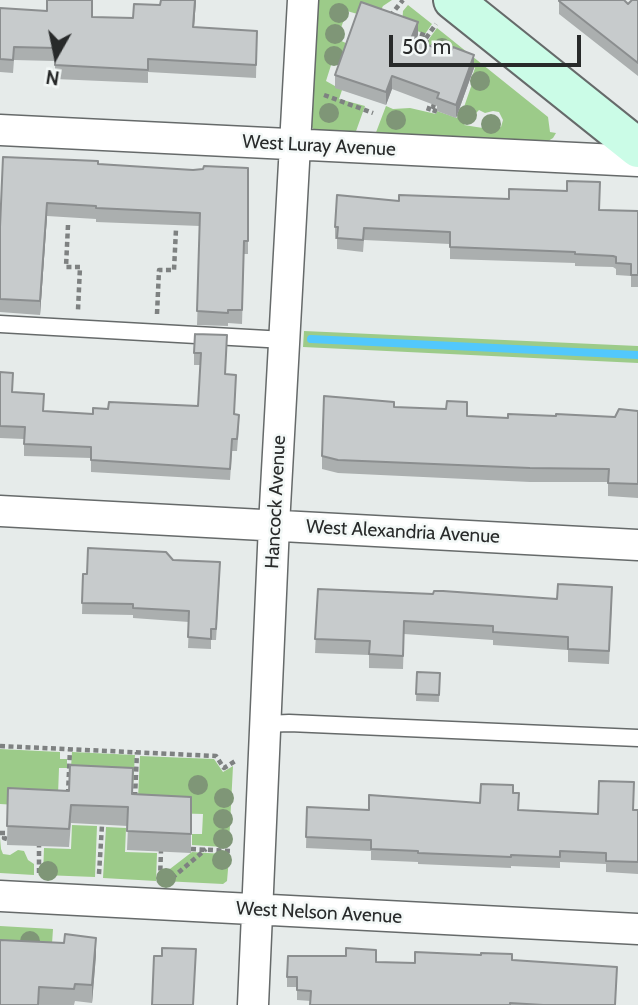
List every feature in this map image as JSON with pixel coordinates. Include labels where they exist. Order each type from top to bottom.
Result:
[{"type":"main road","points":[[445,12],[638,148]]},
{"type":"street","name":"Hancock Avenue","points":[[253,1005],[274,525],[303,0]]},
{"type":"street","name":"West Luray Avenue","points":[[0,130],[638,161]]},
{"type":"street","name":"West Alexandria Avenue","points":[[0,511],[638,545]]},
{"type":"street","name":"West Nelson Avenue","points":[[0,896],[638,929]]},
{"type":"lane","points":[[0,324],[285,340]]},
{"type":"lane","points":[[266,724],[638,738]]},
{"type":"path","points":[[387,24],[403,0]]},
{"type":"path","points":[[417,51],[445,12]]},
{"type":"path","points":[[392,13],[400,26],[426,38],[440,51],[441,56]]},
{"type":"path","points":[[314,91],[373,113]]},
{"type":"path","points":[[431,112],[436,106]]},
{"type":"path","points":[[68,225],[66,267],[80,267],[77,321]]},
{"type":"path","points":[[156,326],[159,270],[174,270],[176,229]]},
{"type":"path","points":[[0,746],[216,756],[224,768],[237,759]]},
{"type":"path","points":[[67,807],[70,749]]},
{"type":"path","points":[[134,810],[137,752]]},
{"type":"path","points":[[99,875],[102,825]]},
{"type":"path","points":[[0,833],[5,833],[4,838],[7,839]]},
{"type":"path","points":[[38,873],[39,846]]},
{"type":"path","points":[[191,849],[233,851]]},
{"type":"path","points":[[162,885],[206,849]]},
{"type":"path","points":[[160,877],[161,851]]},
{"type":"green space","points":[[318,0],[392,0],[381,10],[361,15],[347,11],[337,39],[348,44],[341,65],[332,62],[326,81],[342,90],[339,99],[365,106],[355,134],[315,131],[311,126]]},
{"type":"green space","points":[[408,5],[432,24],[425,34],[402,25],[403,11]]},
{"type":"green space","points":[[437,28],[548,117],[550,132],[556,133],[553,138],[545,143],[375,135],[386,106],[436,114],[437,111],[457,118],[461,107],[464,107],[475,68],[421,50]],"holes":[[[479,110],[485,113],[499,112],[503,120],[501,127],[495,130],[464,125]]]},
{"type":"green space","points":[[304,331],[638,346],[638,363],[303,347]]},
{"type":"green space","points":[[0,749],[60,752],[60,759],[67,759],[67,768],[59,768],[58,795],[35,806],[0,804]]},
{"type":"green space","points":[[72,752],[135,755],[133,787],[70,784]]},
{"type":"green space","points":[[140,756],[214,759],[223,772],[233,766],[229,844],[223,847],[192,845],[192,834],[202,834],[203,814],[167,813],[138,798]]},
{"type":"green space","points":[[72,825],[97,826],[95,877],[43,875],[44,848],[71,849]]},
{"type":"green space","points":[[106,827],[126,828],[125,852],[157,853],[156,881],[103,878]]},
{"type":"green space","points":[[0,838],[3,854],[24,851],[28,860],[34,864],[34,875],[0,873]]},
{"type":"green space","points":[[192,852],[223,854],[229,858],[227,881],[223,884],[163,881],[166,872]]},
{"type":"green space","points":[[0,926],[53,929],[51,959],[0,957]]},
{"type":"building","points":[[47,0],[92,0],[92,17],[133,18],[134,4],[160,5],[161,0],[195,0],[193,27],[257,31],[256,65],[148,59],[148,70],[55,65],[56,48],[14,47],[13,60],[0,59],[0,8],[47,11]]},
{"type":"building","points":[[624,0],[628,4],[632,0],[638,0],[638,63],[559,1]]},
{"type":"building","points":[[361,2],[418,22],[411,39],[450,53],[453,47],[474,55],[456,105],[437,98],[439,93],[392,76],[386,92],[335,75]]},
{"type":"building","points":[[3,157],[98,161],[98,164],[193,170],[203,169],[204,166],[248,168],[248,241],[244,241],[242,310],[228,310],[228,313],[197,311],[200,213],[47,203],[40,301],[0,299]]},
{"type":"building","points":[[567,181],[600,182],[599,210],[638,211],[638,275],[631,275],[631,264],[616,263],[616,257],[613,256],[450,247],[450,232],[364,228],[363,240],[337,238],[337,195],[399,201],[399,195],[509,199],[509,189],[567,191]]},
{"type":"building","points":[[195,334],[227,335],[225,374],[236,375],[234,414],[239,415],[237,439],[232,439],[230,469],[91,460],[91,447],[24,444],[25,427],[0,426],[0,372],[13,373],[12,392],[44,394],[43,411],[93,414],[93,408],[108,409],[109,402],[198,406],[201,353],[194,353]]},
{"type":"building","points":[[324,396],[394,402],[394,407],[446,409],[447,401],[467,402],[467,416],[508,418],[508,414],[615,417],[619,409],[638,411],[638,484],[608,483],[609,469],[338,460],[322,456]]},
{"type":"building","points":[[88,548],[166,552],[173,560],[220,562],[216,629],[211,629],[211,639],[188,637],[189,611],[133,608],[133,604],[82,603],[83,574],[87,574]]},
{"type":"building","points":[[558,584],[612,587],[609,651],[568,649],[568,637],[493,632],[493,626],[404,621],[403,656],[369,654],[370,641],[315,639],[318,589],[433,594],[434,591],[443,591],[557,599]]},
{"type":"building","points":[[417,672],[440,673],[439,695],[416,694]]},
{"type":"building","points":[[70,765],[133,768],[132,794],[191,797],[191,834],[127,831],[128,807],[71,805],[69,829],[7,826],[8,788],[69,791]]},
{"type":"building","points":[[599,781],[634,782],[633,810],[638,810],[638,862],[606,861],[606,853],[560,851],[560,857],[418,853],[371,849],[371,840],[306,837],[307,807],[369,810],[369,795],[480,803],[481,784],[513,785],[513,793],[519,793],[518,810],[598,814]]},
{"type":"building","points":[[65,934],[96,938],[92,985],[75,984],[74,989],[39,987],[38,1005],[0,1005],[0,940],[64,943]]},
{"type":"building","points":[[162,948],[196,949],[193,1005],[152,1005],[154,956],[162,956]]},
{"type":"building","points":[[346,948],[376,950],[376,962],[415,963],[415,952],[481,953],[512,954],[512,960],[617,967],[615,1005],[310,1005],[311,991],[297,990],[297,977],[287,977],[288,956],[346,956]]},
{"type":"waterway","points":[[311,339],[638,355]]}]
